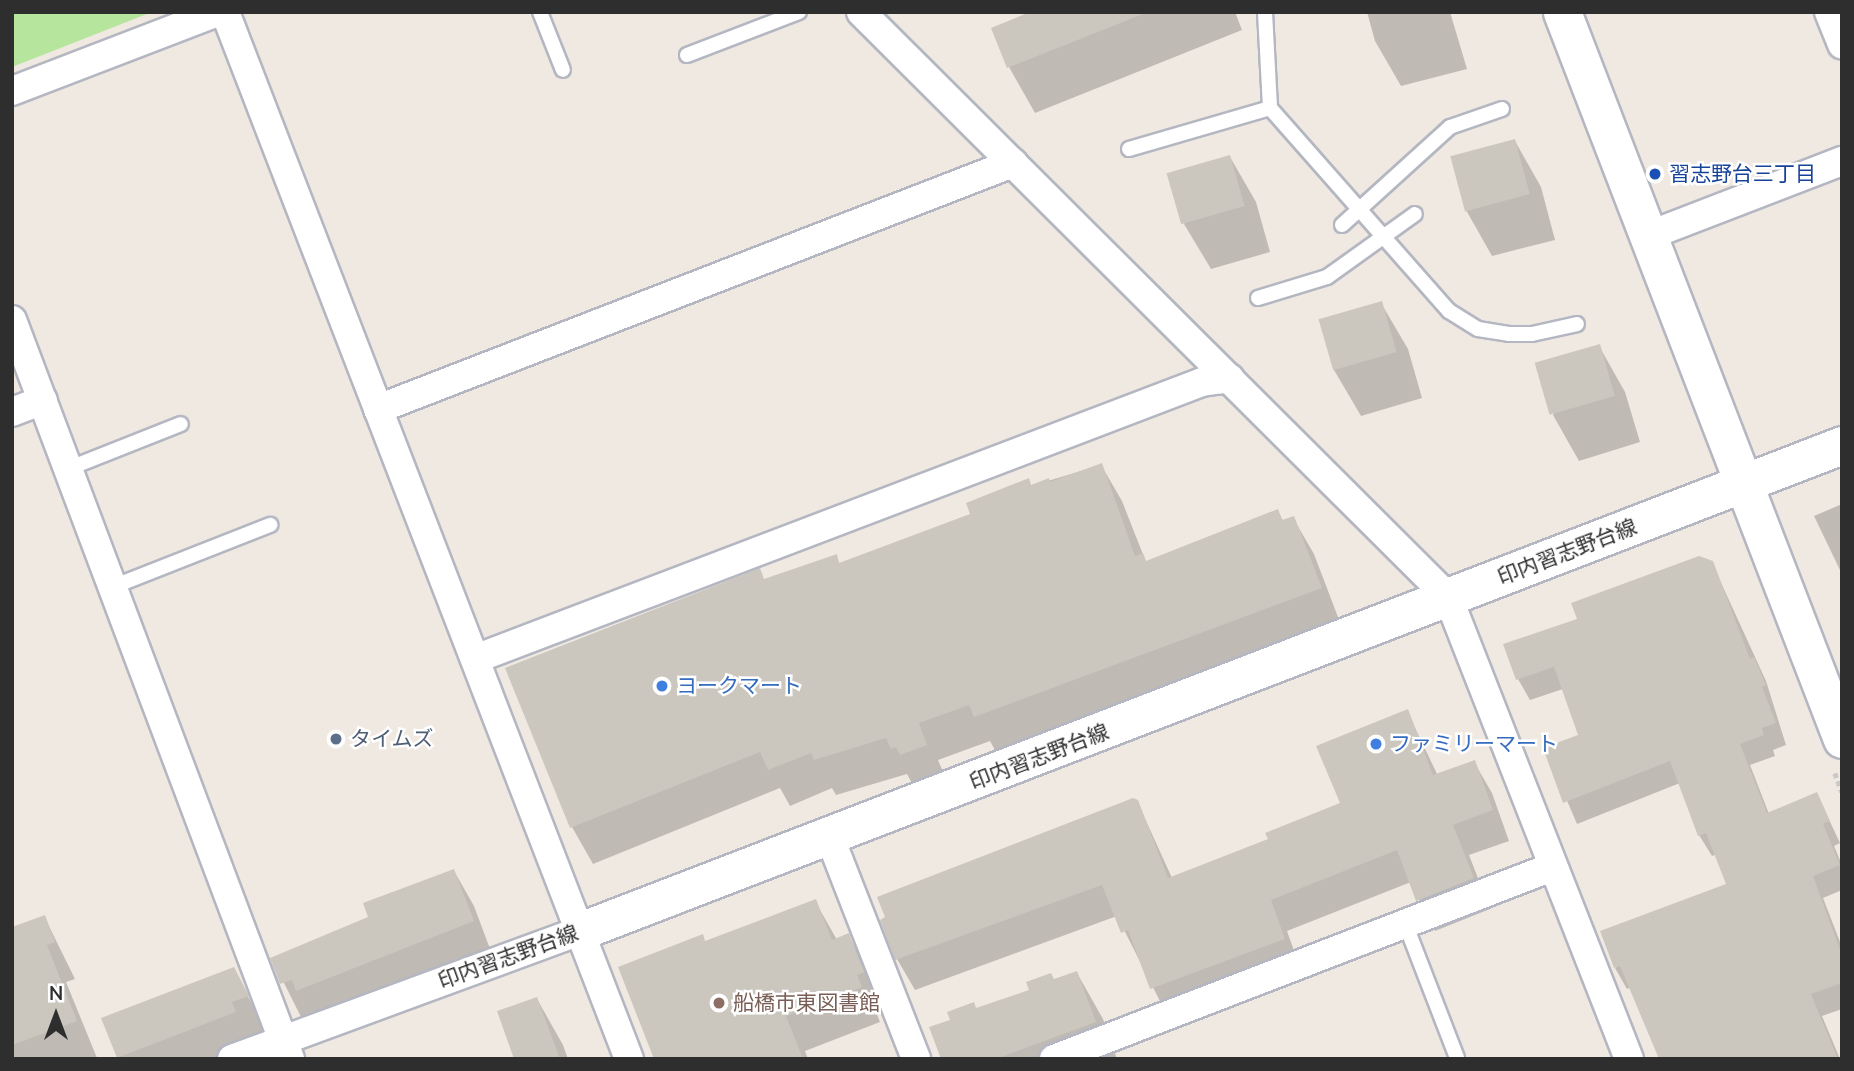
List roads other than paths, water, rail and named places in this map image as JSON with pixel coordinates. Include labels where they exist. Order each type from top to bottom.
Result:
[{"type":"street","points":[[12,91],[218,12]]},
{"type":"street","points":[[225,12],[629,1059]]},
{"type":"street","points":[[861,12],[1448,597],[1629,1059]]},
{"type":"street","points":[[1562,12],[1842,738]]},
{"type":"street","points":[[1829,12],[1842,45]]},
{"type":"street","points":[[1650,235],[1842,161]]},
{"type":"street","points":[[378,409],[1013,163]]},
{"type":"street","points":[[12,320],[115,586],[287,1049]]},
{"type":"street","points":[[475,659],[1202,382],[1230,378]]},
{"type":"street","points":[[12,412],[43,400]]},
{"type":"street","name":"印内習志野台線","points":[[232,1059],[287,1049],[580,931],[830,838],[1842,445]]},
{"type":"street","points":[[830,838],[916,1059]]},
{"type":"street","points":[[1054,1059],[1552,867]]},
{"type":"lane","points":[[540,12],[562,70]]},
{"type":"lane","points":[[687,55],[799,12]]},
{"type":"lane","points":[[1265,12],[1270,108],[1357,212],[1448,311],[1478,329],[1532,334],[1577,324]]},
{"type":"lane","points":[[1129,149],[1270,108]]},
{"type":"lane","points":[[1342,225],[1450,127],[1502,109]]},
{"type":"lane","points":[[1258,298],[1327,277],[1415,214]]},
{"type":"lane","points":[[69,468],[181,424]]},
{"type":"lane","points":[[115,586],[270,525]]},
{"type":"lane","points":[[1405,923],[1457,1058]]},
{"type":"place","name":"習志野台三丁目","points":[[1655,174]]},
{"type":"place","name":"ヨークマート","points":[[662,686]]},
{"type":"place","name":"タイムズ","points":[[336,739]]},
{"type":"place","name":"ファミリーマート","points":[[1376,744]]},
{"type":"place","name":"船橋市東図書館","points":[[719,1003]]}]
